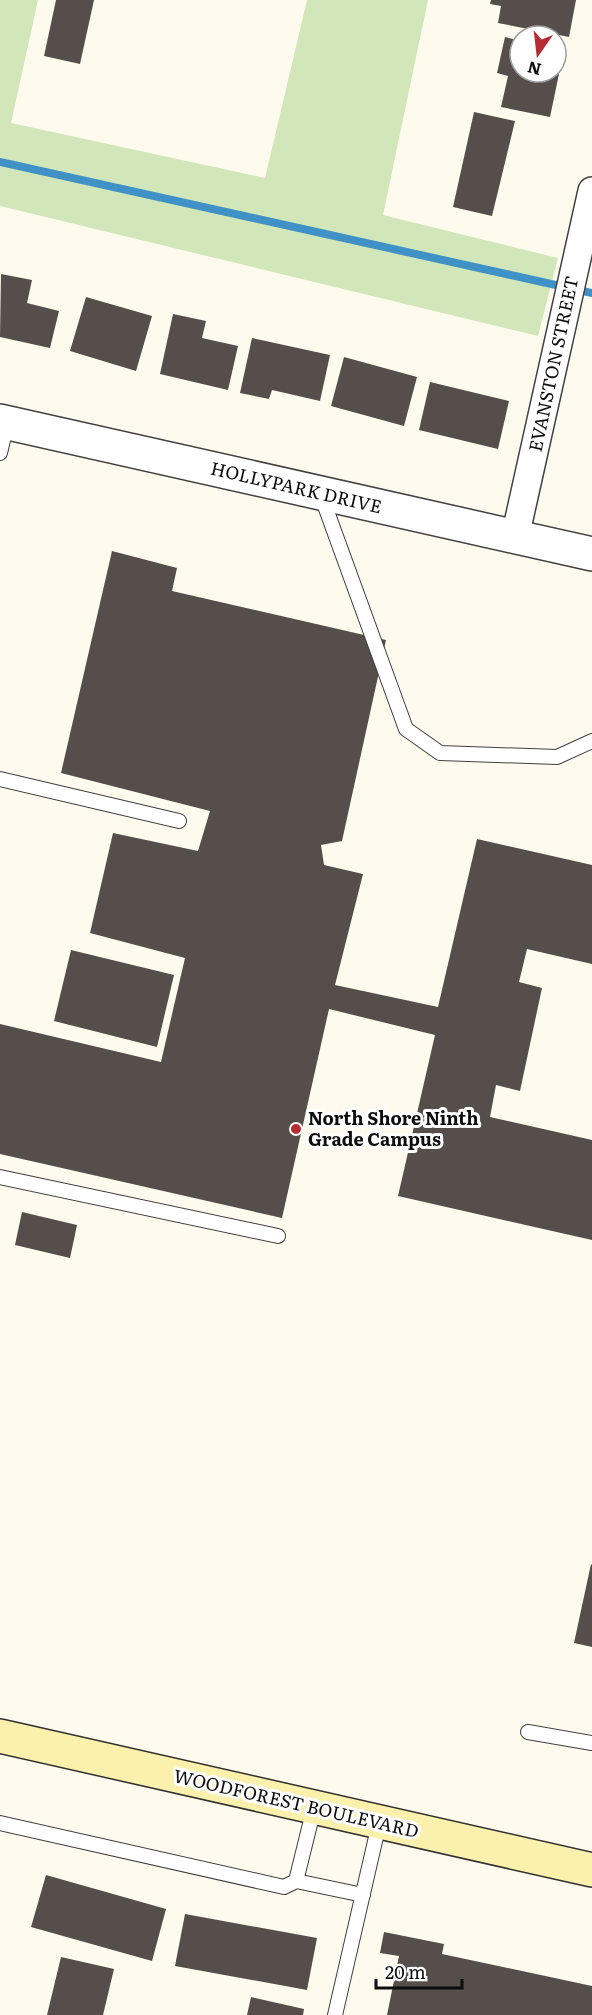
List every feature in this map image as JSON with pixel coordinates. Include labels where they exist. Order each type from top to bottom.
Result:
[{"type":"main road","name":"WOODFOREST BOULEVARD","points":[[1,1739],[592,1870]]},
{"type":"street","name":"EVANSTON STREET","points":[[515,537],[592,190]]},
{"type":"street","name":"HOLLYPARK DRIVE","points":[[2,432],[320,493],[592,554]]},
{"type":"lane","points":[[320,493],[406,729],[440,753],[557,757],[592,741]]},
{"type":"lane","points":[[0,779],[179,821]]},
{"type":"lane","points":[[0,1177],[278,1236]]},
{"type":"lane","points":[[528,1731],[592,1743]]},
{"type":"lane","points":[[296,1881],[314,1808]]},
{"type":"lane","points":[[0,1823],[284,1887],[296,1881],[363,1896]]},
{"type":"lane","points":[[335,2015],[379,1824]]},
{"type":"green space","points":[[0,0],[38,0],[11,123],[265,178],[307,0],[428,0],[383,215],[558,258],[538,336],[0,206]]},
{"type":"building","points":[[56,0],[94,0],[80,64],[44,56]]},
{"type":"building","points":[[491,0],[576,0],[569,37],[568,24],[508,25],[498,23],[501,6],[490,4]]},
{"type":"building","points":[[505,37],[508,38],[508,76],[497,73]]},
{"type":"building","points":[[508,76],[508,84],[557,84],[550,117],[501,107]]},
{"type":"building","points":[[474,112],[515,121],[492,216],[453,207]]},
{"type":"building","points":[[1,274],[32,280],[27,303],[59,311],[50,348],[0,337]]},
{"type":"building","points":[[86,297],[152,316],[136,371],[70,351]]},
{"type":"building","points":[[173,314],[206,321],[202,338],[238,346],[228,390],[160,374]]},
{"type":"building","points":[[252,338],[330,355],[320,401],[272,390],[269,399],[240,393]]},
{"type":"building","points":[[344,357],[417,377],[404,426],[331,406]]},
{"type":"building","points":[[430,382],[509,401],[498,449],[419,430]]},
{"type":"building","points":[[112,551],[177,568],[172,591],[386,640],[342,841],[321,845],[324,865],[363,874],[335,985],[438,1007],[477,839],[592,865],[592,964],[527,949],[519,982],[542,988],[520,1091],[496,1085],[490,1117],[592,1140],[592,1240],[398,1196],[435,1035],[329,1009],[282,1218],[0,1154],[0,1024],[161,1062],[185,958],[90,933],[113,833],[198,851],[210,811],[61,773]]},
{"type":"building","points":[[71,950],[174,975],[157,1047],[54,1021]]},
{"type":"building","points":[[22,1212],[77,1225],[70,1258],[15,1245]]},
{"type":"building","points":[[592,1565],[592,1647],[574,1643]]},
{"type":"building","points":[[46,1875],[166,1909],[152,1961],[31,1927]]},
{"type":"building","points":[[185,1914],[317,1938],[307,1990],[175,1966]]},
{"type":"building","points":[[384,1932],[444,1944],[442,1954],[592,1986],[592,2015],[387,2015],[399,1956],[380,1953]]},
{"type":"building","points":[[61,1957],[114,1969],[103,2015],[47,2015]]},
{"type":"building","points":[[251,1997],[304,2009],[303,2015],[247,2015]]},
{"type":"waterway","points":[[0,162],[592,293]]},
{"type":"place","name":"North Shore Ninth Grade Campus","points":[[296,1129]]}]
